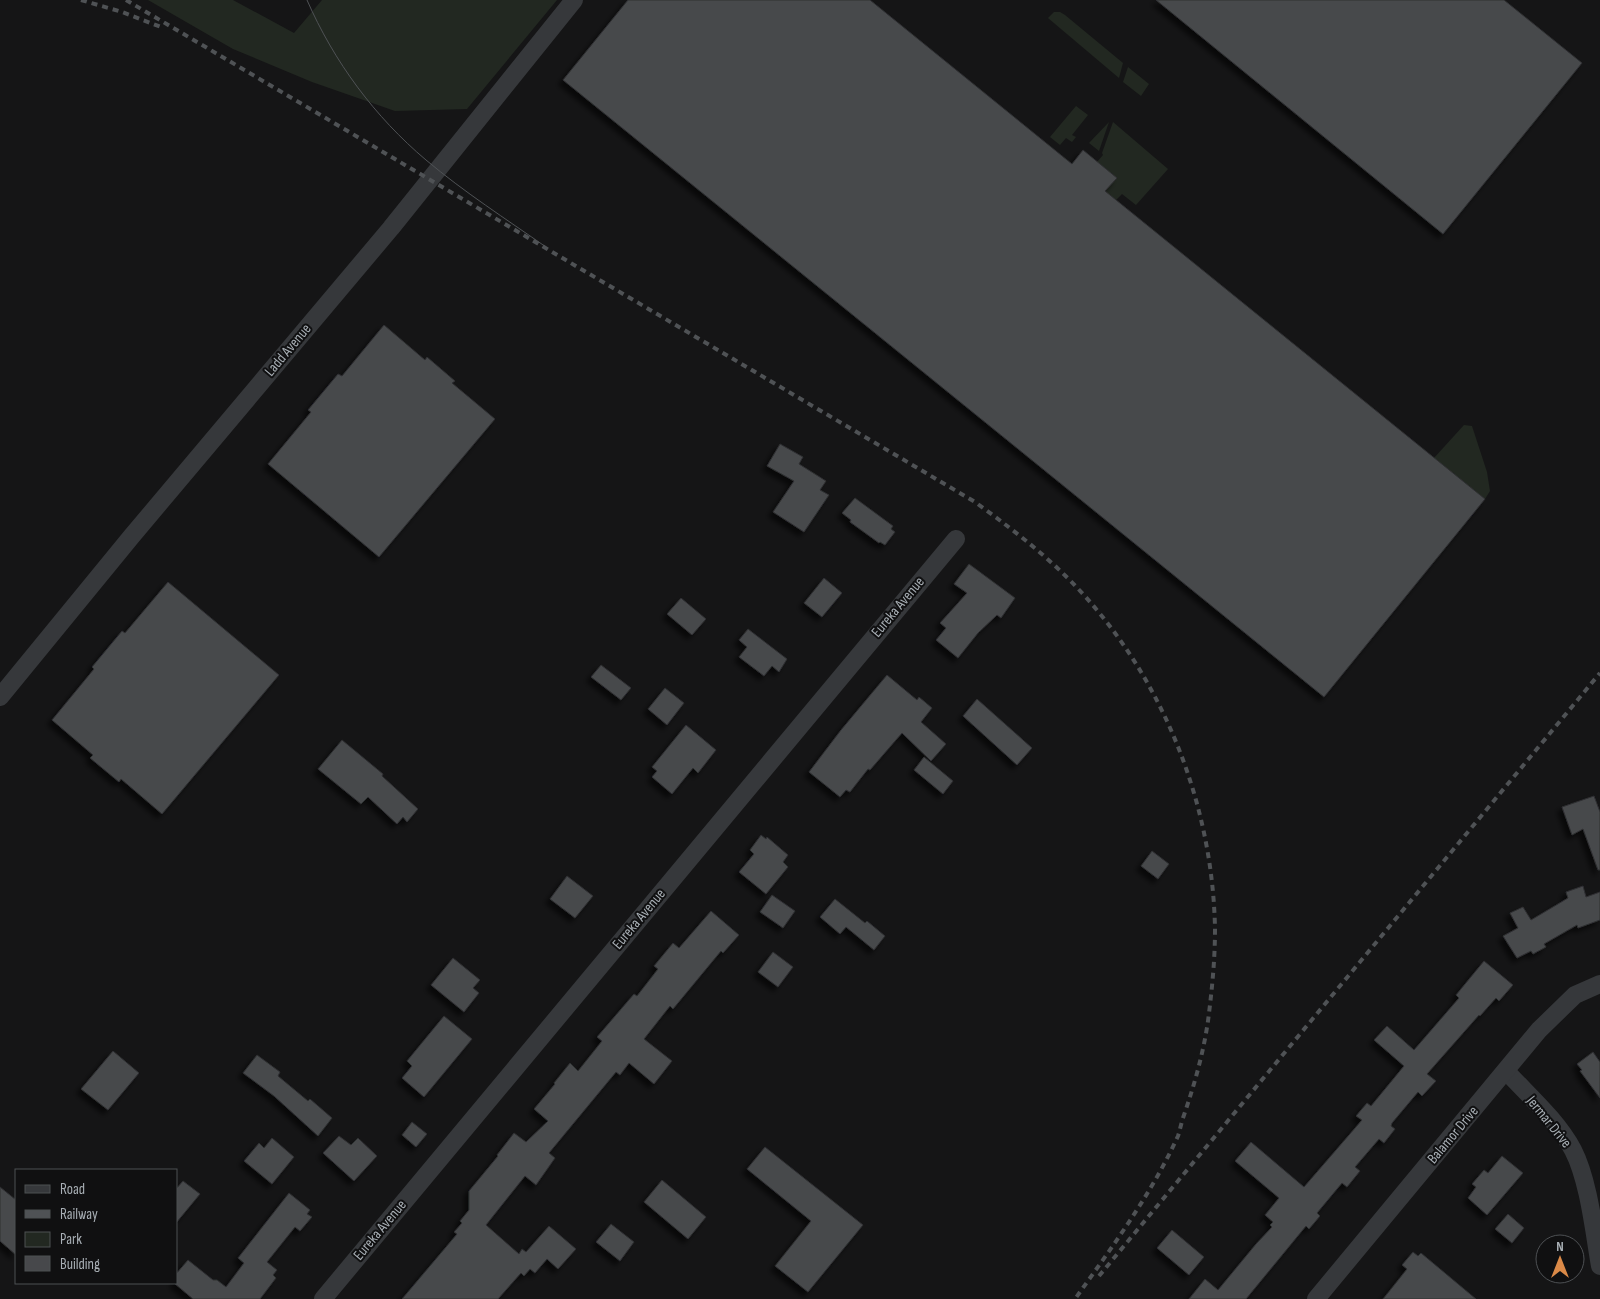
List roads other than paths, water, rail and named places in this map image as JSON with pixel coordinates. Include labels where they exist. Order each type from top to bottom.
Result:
[{"type":"street","name":"Ladd Avenue","points":[[0,697],[131,536],[390,228],[574,0]]},
{"type":"street","name":"Eureka Avenue","points":[[323,1299],[956,539]]},
{"type":"street","name":"Balamor Drive","points":[[1316,1299],[1539,1030],[1574,994],[1600,984]]},
{"type":"street","name":"Jermar Drive","points":[[1506,1071],[1548,1116],[1573,1150],[1584,1182],[1600,1266]]},
{"type":"tram line","points":[[307,0],[343,67],[390,126],[440,172],[546,247]]},
{"type":"railway","points":[[81,0],[122,12],[161,27]]},
{"type":"railway","points":[[126,0],[975,502],[1026,541],[1072,582],[1101,615],[1126,649],[1168,723],[1184,762],[1197,803],[1206,844],[1212,887],[1215,929],[1213,975],[1204,1046],[1178,1136],[1143,1200],[1075,1299]]},
{"type":"railway","points":[[1099,1276],[1600,673]]}]
